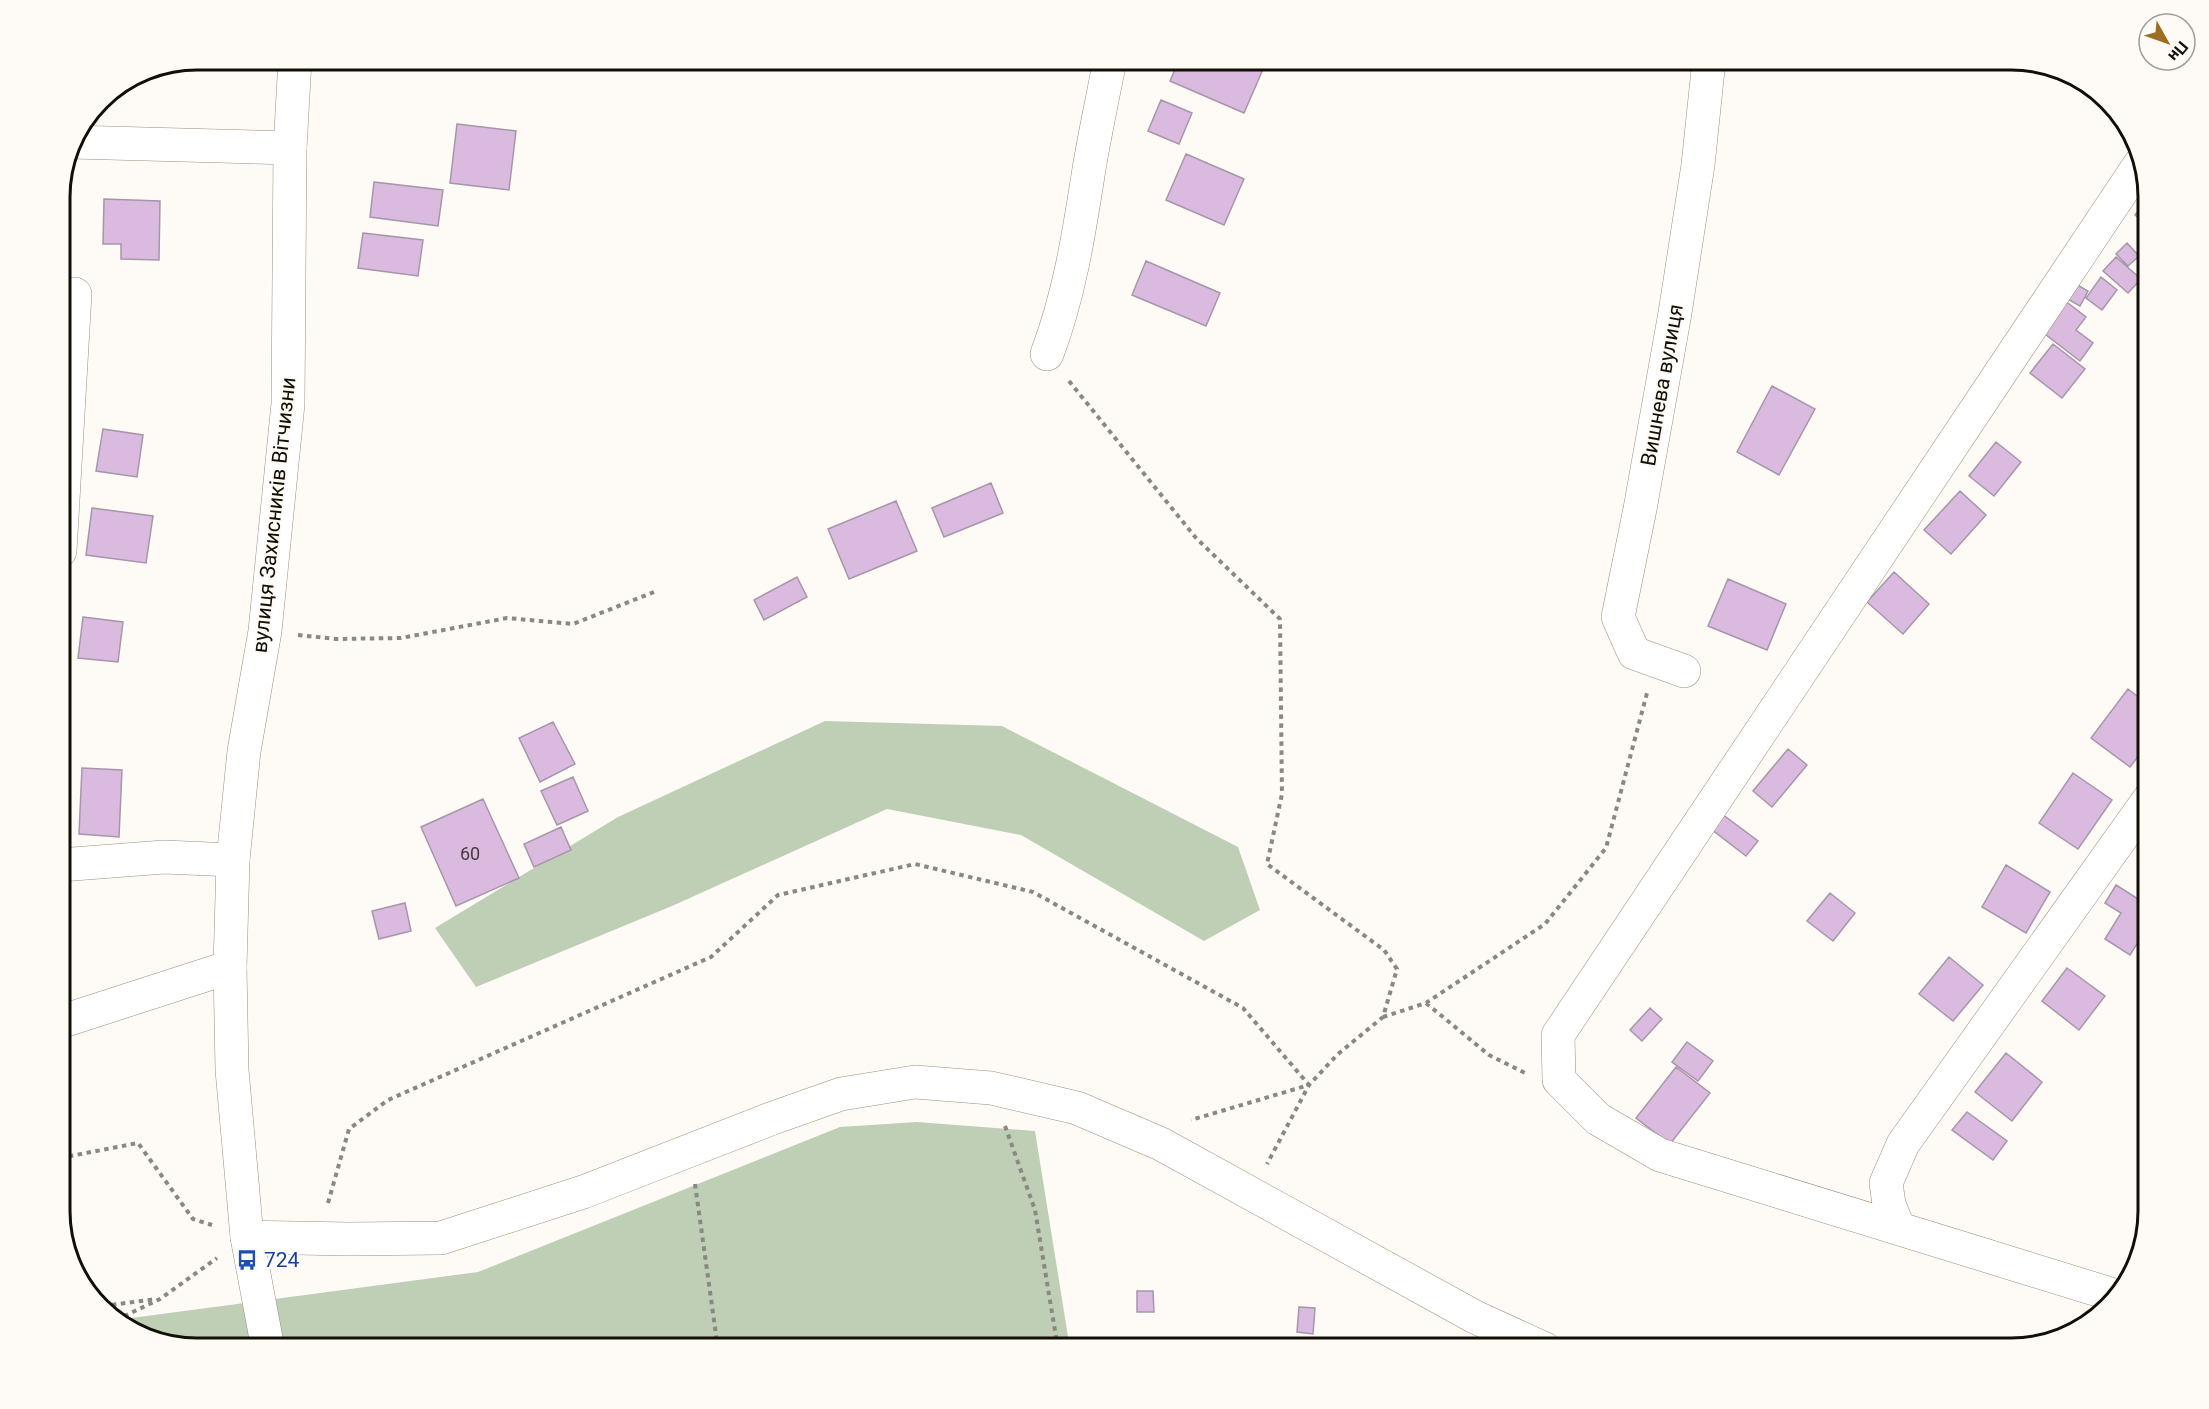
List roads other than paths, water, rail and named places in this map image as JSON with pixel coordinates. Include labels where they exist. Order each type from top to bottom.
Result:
[{"type":"street","name":"вулиця Захисників Вітчизни","points":[[266,1338],[247,1237],[232,1070],[230,967],[233,860],[244,751],[265,631],[288,404],[290,148],[294,71]]},
{"type":"street","points":[[1047,354],[1057,328],[1077,249],[1089,168],[1108,71]]},
{"type":"street","name":"Вишнева вулиця","points":[[1670,666],[1634,653],[1618,617],[1675,313],[1698,165],[1708,71]]},
{"type":"street","points":[[83,142],[290,148]]},
{"type":"street","points":[[2108,1293],[1660,1155],[1598,1119],[1559,1080],[1557,1035],[2135,171]]},
{"type":"street","points":[[71,363],[75,294]]},
{"type":"street","points":[[1898,1227],[1889,1203],[1886,1184],[1903,1144],[2138,813]]},
{"type":"street","points":[[71,864],[164,857],[233,860]]},
{"type":"street","points":[[71,1018],[230,967]]},
{"type":"street","points":[[247,1237],[441,1238],[584,1192],[841,1094],[915,1082],[991,1088],[1077,1108],[1161,1144],[1475,1317],[1521,1338]]},
{"type":"street","points":[[1475,1317],[1486,1338]]},
{"type":"place","name":"724","points":[[247,1260]]}]
